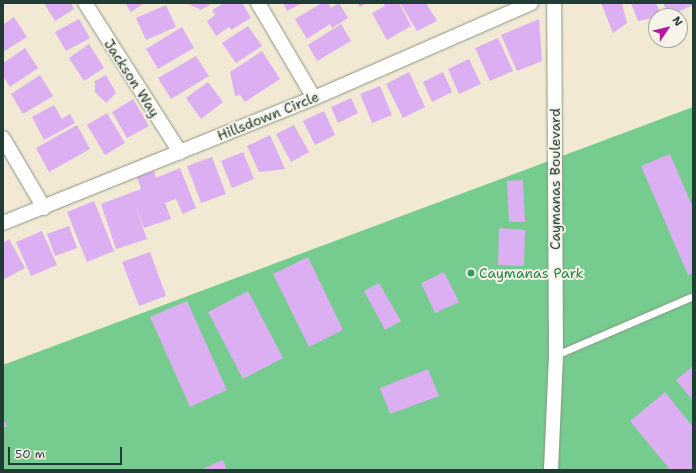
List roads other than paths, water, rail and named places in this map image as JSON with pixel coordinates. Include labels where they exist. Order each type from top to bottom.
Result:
[{"type":"street","name":"Jackson Way","points":[[84,3],[180,152]]},
{"type":"street","points":[[258,3],[314,98]]},
{"type":"street","name":"Hillsdown Circle","points":[[3,223],[44,208],[314,98],[531,3]]},
{"type":"street","name":"Caymanas Boulevard","points":[[551,470],[556,355],[554,3]]},
{"type":"street","points":[[3,138],[44,208]]},
{"type":"lane","points":[[556,355],[693,296]]},
{"type":"place","name":"Caymanas Park","points":[[471,273]]}]
